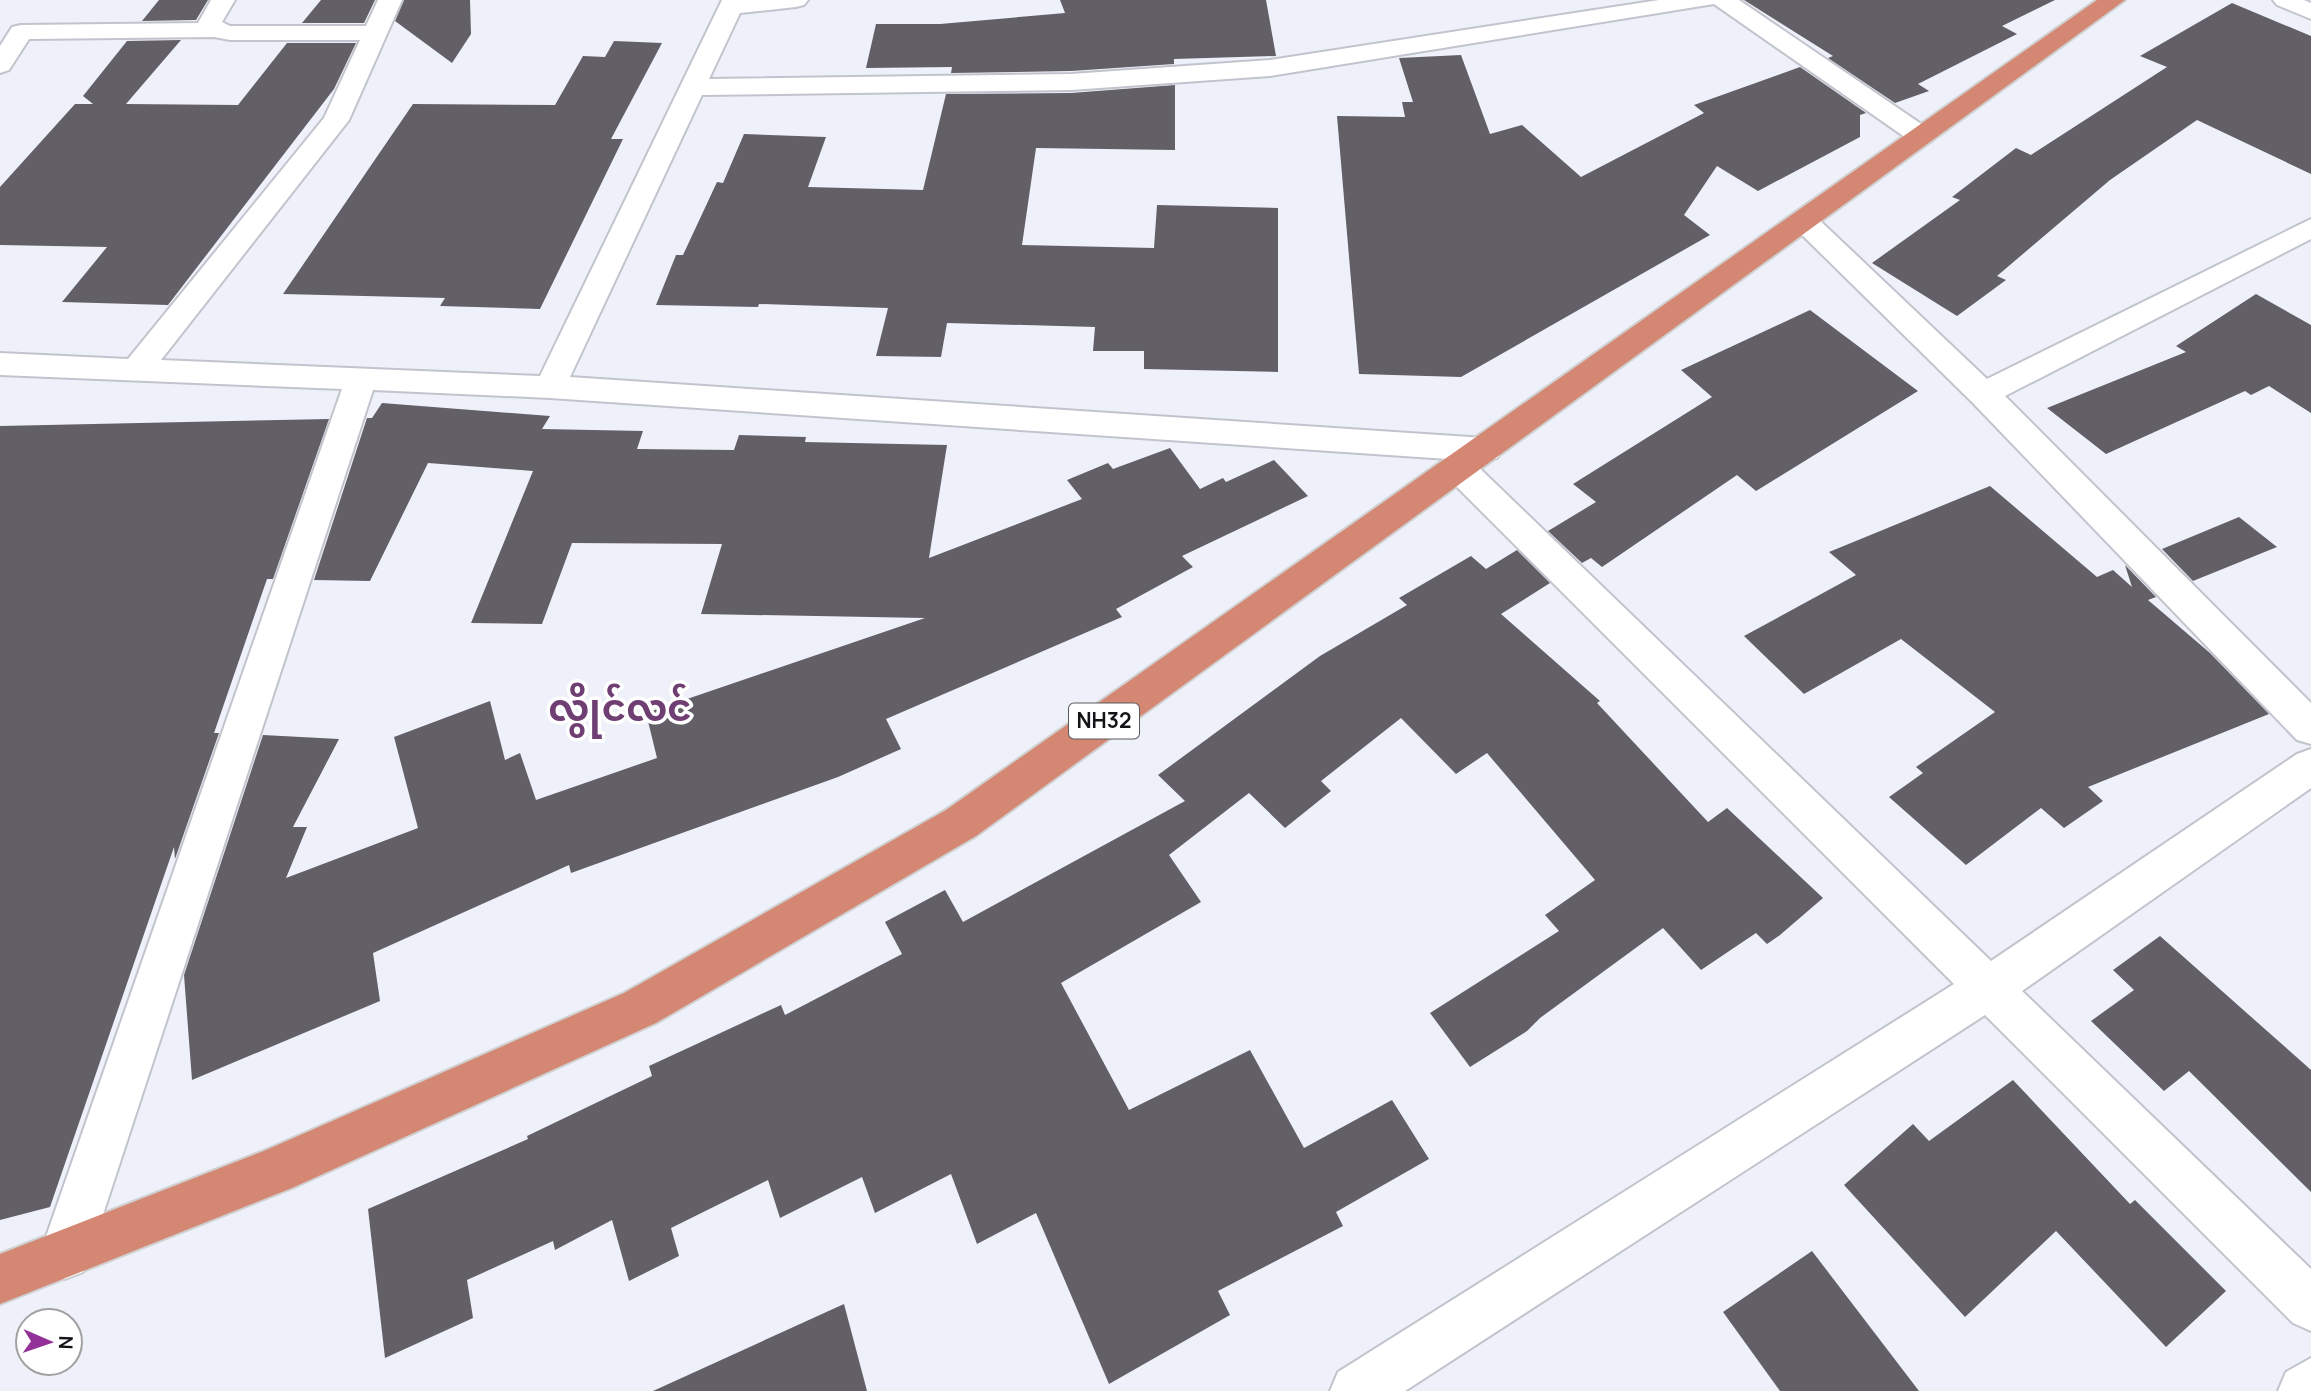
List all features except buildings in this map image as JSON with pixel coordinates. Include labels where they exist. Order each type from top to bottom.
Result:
[{"type":"highway","name":"NH32","points":[[0,1279],[275,1171],[640,1008],[961,823],[2113,0]]},
{"type":"street","points":[[214,30],[210,22],[223,0]]},
{"type":"street","points":[[136,370],[336,120],[390,0]]},
{"type":"street","points":[[550,387],[733,3],[796,0]]},
{"type":"street","points":[[694,87],[1071,82],[1270,68],[1705,0]]},
{"type":"street","points":[[1723,0],[1921,136]]},
{"type":"street","points":[[2285,0],[2311,12]]},
{"type":"street","points":[[0,65],[21,32],[214,30],[230,33],[375,33]]},
{"type":"street","points":[[1804,221],[1983,394],[2311,728]]},
{"type":"street","points":[[1983,394],[2311,228]]},
{"type":"street","points":[[0,364],[550,387],[1472,459],[1987,989],[2311,1306]]},
{"type":"street","points":[[65,1254],[361,379]]},
{"type":"street","points":[[1357,1391],[1987,989],[2311,766]]},
{"type":"street","points":[[2305,1391],[2311,1385]]},
{"type":"district","name":"လွိုင်လင်","points":[[620,708]]}]
